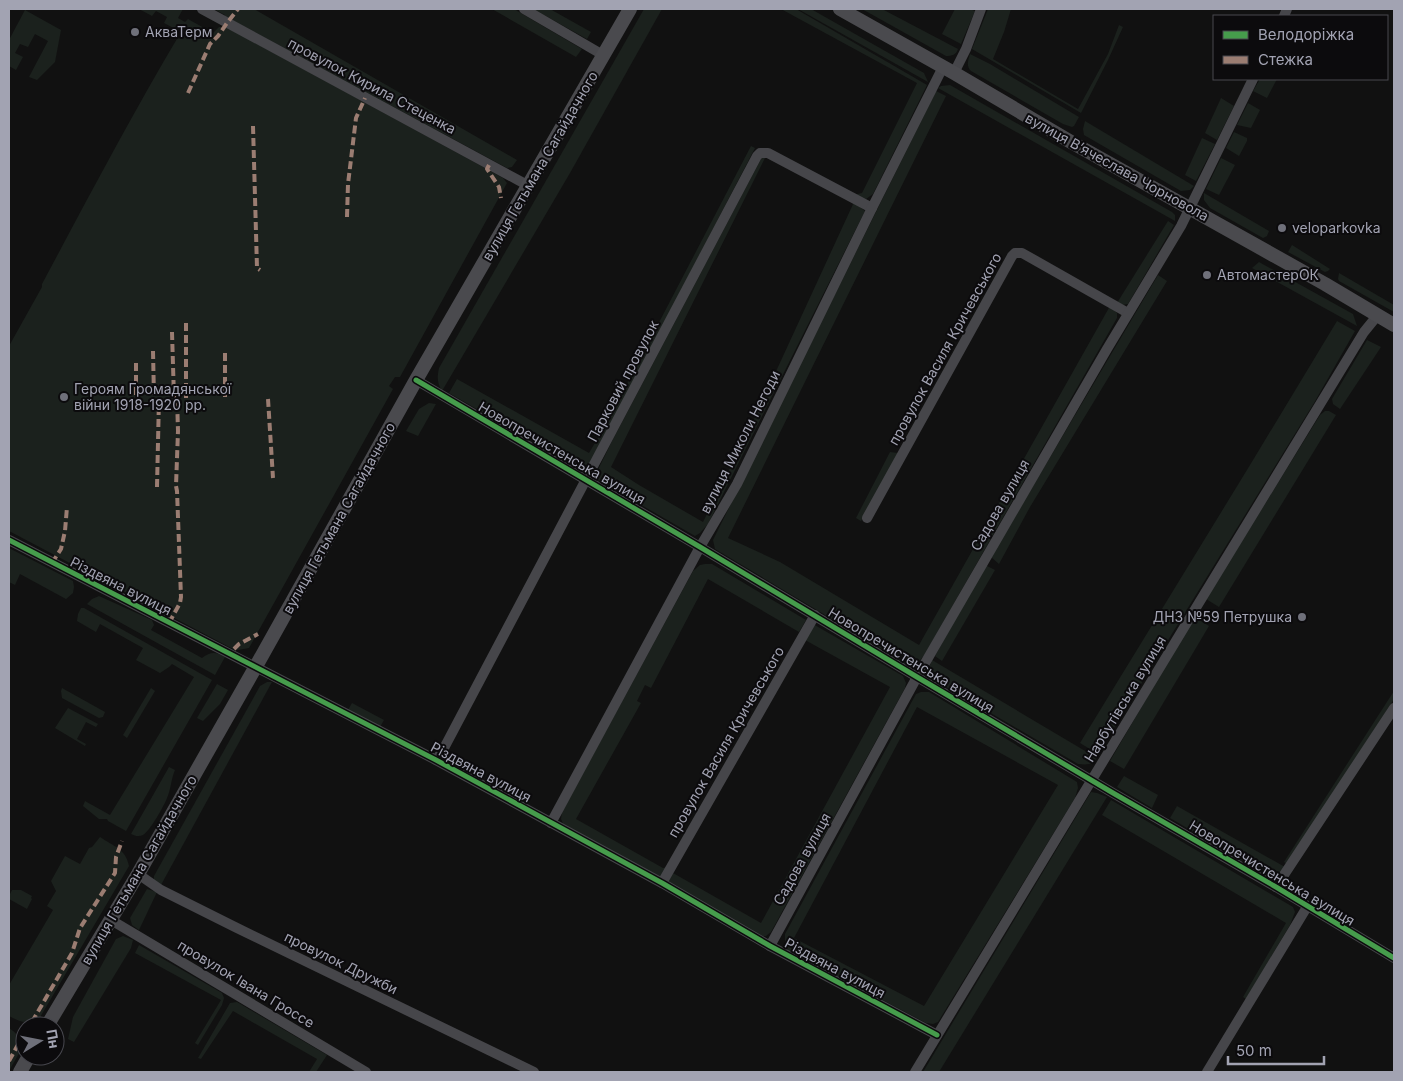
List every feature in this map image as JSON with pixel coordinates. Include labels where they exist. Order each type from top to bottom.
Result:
[{"type":"main road","name":"вулиця Гетьмана Сагайдачного","points":[[53,1016],[138,874],[416,380],[630,9]]},
{"type":"main road","name":"вулиця Вʼячеслава Чорновола","points":[[840,9],[1394,325]]},
{"type":"street","name":"провулок Кирила Стеценка","points":[[202,9],[529,186]]},
{"type":"street","points":[[524,9],[603,55]]},
{"type":"street","name":"вулиця Миколи Негоди","points":[[551,823],[700,547],[737,484],[872,208],[981,9]]},
{"type":"street","name":"Садова вулиця","points":[[770,946],[917,677],[1128,313],[1181,226],[1253,80]]},
{"type":"street","name":"Парковий провулок","points":[[436,760],[760,153],[768,153],[872,208]]},
{"type":"street","name":"провулок Василя Кричевського","points":[[866,518],[1012,256],[1018,252],[1022,253],[1128,313]]},
{"type":"street","name":"Нарбутівська вулиця","points":[[915,1072],[1355,348],[1377,316]]},
{"type":"street","name":"Новопречистенська вулиця","points":[[416,380],[1394,958]]},
{"type":"street","name":"Різдвяна вулиця","points":[[9,540],[436,760],[662,883],[770,946],[937,1035]]},
{"type":"street","name":"провулок Василя Кричевського","points":[[662,883],[815,615]]},
{"type":"street","points":[[1276,887],[1394,708]]},
{"type":"street","name":"провулок Дружби","points":[[138,874],[161,890],[534,1072]]},
{"type":"street","points":[[1208,1072],[1307,907]]},
{"type":"street","name":"провулок Івана Гроссе","points":[[111,920],[366,1072]]},
{"type":"shaded area","points":[[139,9],[183,9],[178,18],[185,22],[188,19],[213,33],[219,27],[226,27],[487,169],[503,178],[507,183],[400,377],[395,377],[389,386],[393,389],[249,648],[238,650],[9,531],[9,346],[110,157],[181,32],[164,23],[167,17],[156,11],[152,16]]},
{"type":"shaded area","points":[[214,9],[254,9],[517,160],[512,167],[507,168]]},
{"type":"shaded area","points":[[492,9],[514,9],[582,49],[576,57]]},
{"type":"shaded area","points":[[533,9],[550,9],[591,32],[587,39]]},
{"type":"shaded area","points":[[644,9],[662,9],[570,173],[442,391],[438,380],[439,368]]},
{"type":"shaded area","points":[[781,9],[796,9],[927,85],[873,194],[866,199],[857,198],[853,195],[862,193],[917,83]]},
{"type":"shaded area","points":[[798,9],[811,9],[924,73],[928,82]]},
{"type":"shaded area","points":[[862,9],[882,9],[958,49],[954,55],[946,56]]},
{"type":"shaded area","points":[[955,9],[975,11],[961,44],[942,34]]},
{"type":"shaded area","points":[[988,9],[1011,9],[993,59],[1078,109],[1108,54],[1119,25],[1123,27],[1081,113],[972,49]]},
{"type":"shaded area","points":[[25,10],[61,30],[55,62],[37,80],[29,77],[48,41],[35,34],[28,47],[20,44],[15,53],[23,57],[16,70],[9,66],[9,40]]},
{"type":"shaded area","points":[[970,54],[1079,117],[1074,126],[1063,124],[971,71],[968,65]]},
{"type":"shaded area","points":[[1259,80],[1276,80],[1267,98],[1253,91]]},
{"type":"shaded area","points":[[950,85],[1172,212],[1175,215],[1175,221],[938,88]]},
{"type":"shaded area","points":[[936,91],[946,96],[728,538],[780,562],[919,645],[1110,306],[1117,313],[1117,318],[925,654],[918,663],[907,664],[715,549],[713,540]]},
{"type":"shaded area","points":[[1221,98],[1234,106],[1217,140],[1205,133]]},
{"type":"shaded area","points":[[1248,103],[1260,110],[1251,128],[1237,125]]},
{"type":"shaded area","points":[[1085,121],[1194,186],[1190,190],[1181,191],[1084,135]]},
{"type":"shaded area","points":[[1234,132],[1247,138],[1239,156],[1226,148]]},
{"type":"shaded area","points":[[1202,138],[1215,144],[1196,181],[1185,175]]},
{"type":"shaded area","points":[[751,146],[755,148],[595,456],[584,471],[449,393],[457,379],[589,453],[605,426]]},
{"type":"shaded area","points":[[762,157],[765,158],[611,467],[703,522],[749,430],[854,202],[865,211],[708,524],[695,536],[598,480],[596,474]]},
{"type":"shaded area","points":[[1221,158],[1235,165],[1219,195],[1206,189]]},
{"type":"shaded area","points":[[1204,193],[1269,231],[1267,236],[1263,238],[1210,208],[1204,200]]},
{"type":"shaded area","points":[[1168,221],[1174,225],[1128,304],[1122,305],[1117,303]]},
{"type":"shaded area","points":[[1292,245],[1330,269],[1325,272],[1288,252]]},
{"type":"shaded area","points":[[1259,262],[1353,314],[1357,326],[1252,268]]},
{"type":"shaded area","points":[[1339,273],[1394,305],[1394,312],[1339,281]]},
{"type":"shaded area","points":[[1158,275],[1167,281],[1030,507],[999,564],[991,557]]},
{"type":"shaded area","points":[[1337,321],[1355,331],[1314,403],[1098,754],[1080,743]]},
{"type":"shaded area","points":[[1367,340],[1381,347],[1340,409],[1333,404],[1332,399]]},
{"type":"shaded area","points":[[429,403],[436,404],[418,436],[406,431],[419,409]]},
{"type":"shaded area","points":[[1325,411],[1336,415],[1219,607],[1206,599],[1320,415]]},
{"type":"shaded area","points":[[890,452],[898,453],[861,521],[856,518]]},
{"type":"shaded area","points":[[9,548],[73,581],[73,593],[66,599],[20,574],[15,585],[9,582]]},
{"type":"shaded area","points":[[712,564],[806,620],[799,632],[708,579],[651,688],[645,685],[637,701],[641,703],[576,819],[663,868],[667,867],[662,876],[659,877],[564,826],[561,819],[562,812],[693,571],[700,565]]},
{"type":"shaded area","points":[[985,565],[995,570],[942,661],[935,656]]},
{"type":"shaded area","points":[[99,596],[152,620],[154,625],[151,630],[202,658],[214,653],[225,657],[215,675],[87,604]]},
{"type":"shaded area","points":[[81,608],[212,680],[126,831],[107,819],[99,819],[83,806],[85,801],[110,815],[194,677],[172,664],[160,673],[136,660],[143,648],[100,624],[96,632],[77,621]]},
{"type":"shaded area","points":[[1194,617],[1209,626],[1124,769],[1110,761]]},
{"type":"shaded area","points":[[813,624],[903,676],[906,683],[905,688],[771,932],[766,936],[760,936],[669,883],[669,880],[673,873],[761,923],[890,687],[805,640]]},
{"type":"shaded area","points":[[932,660],[1097,758],[1089,764],[1078,764],[931,678],[929,669]]},
{"type":"shaded area","points":[[267,682],[272,682],[161,885],[154,880],[154,876],[260,686]]},
{"type":"shaded area","points":[[217,684],[228,690],[220,704],[203,721],[197,718]]},
{"type":"shaded area","points":[[62,688],[105,712],[103,717],[99,718],[62,698]]},
{"type":"shaded area","points":[[151,688],[155,691],[127,738],[123,735]]},
{"type":"shaded area","points":[[1394,691],[1394,699],[1287,864],[1284,862]]},
{"type":"shaded area","points":[[929,692],[1077,782],[1078,788],[1075,798],[938,1022],[933,1024],[926,1023],[788,950],[785,944],[785,934],[916,694]],"holes":[[[917,707],[1058,785],[924,1006],[794,938]]]},
{"type":"shaded area","points":[[352,703],[384,720],[380,727],[348,710]]},
{"type":"shaded area","points":[[68,708],[98,724],[96,727],[86,722],[77,739],[86,744],[85,746],[55,728]]},
{"type":"shaded area","points":[[169,767],[175,770],[168,795],[160,812],[146,833],[140,836],[131,834]]},
{"type":"shaded area","points":[[1124,776],[1158,795],[1152,808],[1117,787]]},
{"type":"shaded area","points":[[1091,792],[1107,797],[939,1072],[923,1072]]},
{"type":"shaded area","points":[[1111,800],[1293,907],[1295,912],[1290,925],[1246,999],[1243,997],[1286,923],[1102,815]]},
{"type":"shaded area","points":[[1177,806],[1285,867],[1277,877],[1270,877],[1170,818]]},
{"type":"shaded area","points":[[100,837],[122,852],[129,866],[41,1016],[15,1016],[15,1019],[13,1018],[9,1016],[9,985],[53,910],[47,906],[56,891],[51,881],[65,856],[80,864],[89,848]]},
{"type":"shaded area","points":[[147,889],[157,892],[139,930],[132,925],[130,918]]},
{"type":"shaded area","points":[[12,890],[21,890],[32,896],[27,909],[9,899]]},
{"type":"shaded area","points":[[123,936],[133,940],[131,948],[74,1042],[68,1039],[73,1017],[116,939]]},
{"type":"shaded area","points":[[139,945],[222,993],[224,998],[222,1005],[198,1045],[195,1043],[221,1000],[135,953]]},
{"type":"shaded area","points":[[237,1002],[327,1055],[316,1072],[309,1072],[317,1059],[233,1011],[201,1059],[198,1058],[230,1003]]},
{"type":"shaded area","points":[[9,1028],[15,1033],[15,1060],[9,1071]]},
{"type":"marked path","points":[[188,93],[210,44],[238,9]]},
{"type":"marked path","points":[[347,217],[348,184],[356,118],[365,98]]},
{"type":"marked path","points":[[253,126],[257,268],[260,270]]},
{"type":"marked path","points":[[489,165],[487,169],[499,187],[501,198]]},
{"type":"marked path","points":[[186,323],[186,398]]},
{"type":"marked path","points":[[172,332],[174,398]]},
{"type":"marked path","points":[[153,351],[154,398]]},
{"type":"marked path","points":[[225,353],[225,399]]},
{"type":"marked path","points":[[136,363],[136,398]]},
{"type":"marked path","points":[[157,487],[159,398]]},
{"type":"marked path","points":[[169,623],[180,603],[181,597],[176,486],[177,398]]},
{"type":"marked path","points":[[268,399],[273,478]]},
{"type":"marked path","points":[[52,563],[61,549],[67,507]]},
{"type":"marked path","points":[[234,649],[239,644],[258,634]]},
{"type":"marked path","points":[[35,1016],[72,953],[80,928],[115,873],[116,857],[122,841]]},
{"type":"marked path","points":[[9,1061],[15,1050]]},
{"type":"cycle path","points":[[416,380],[1394,958]]},
{"type":"cycle path","points":[[9,540],[436,760],[662,883],[770,946],[937,1035]]},
{"type":"place","name":"АкваТерм","points":[[135,32]]},
{"type":"place","name":"veloparkovka","points":[[1282,228]]},
{"type":"place","name":"АвтомастерОК","points":[[1207,275]]},
{"type":"place","name":"Героям Громадянської війни 1918-1920 рр.","points":[[64,397]]},
{"type":"place","name":"ДНЗ №59 Петрушка","points":[[1302,617]]}]
